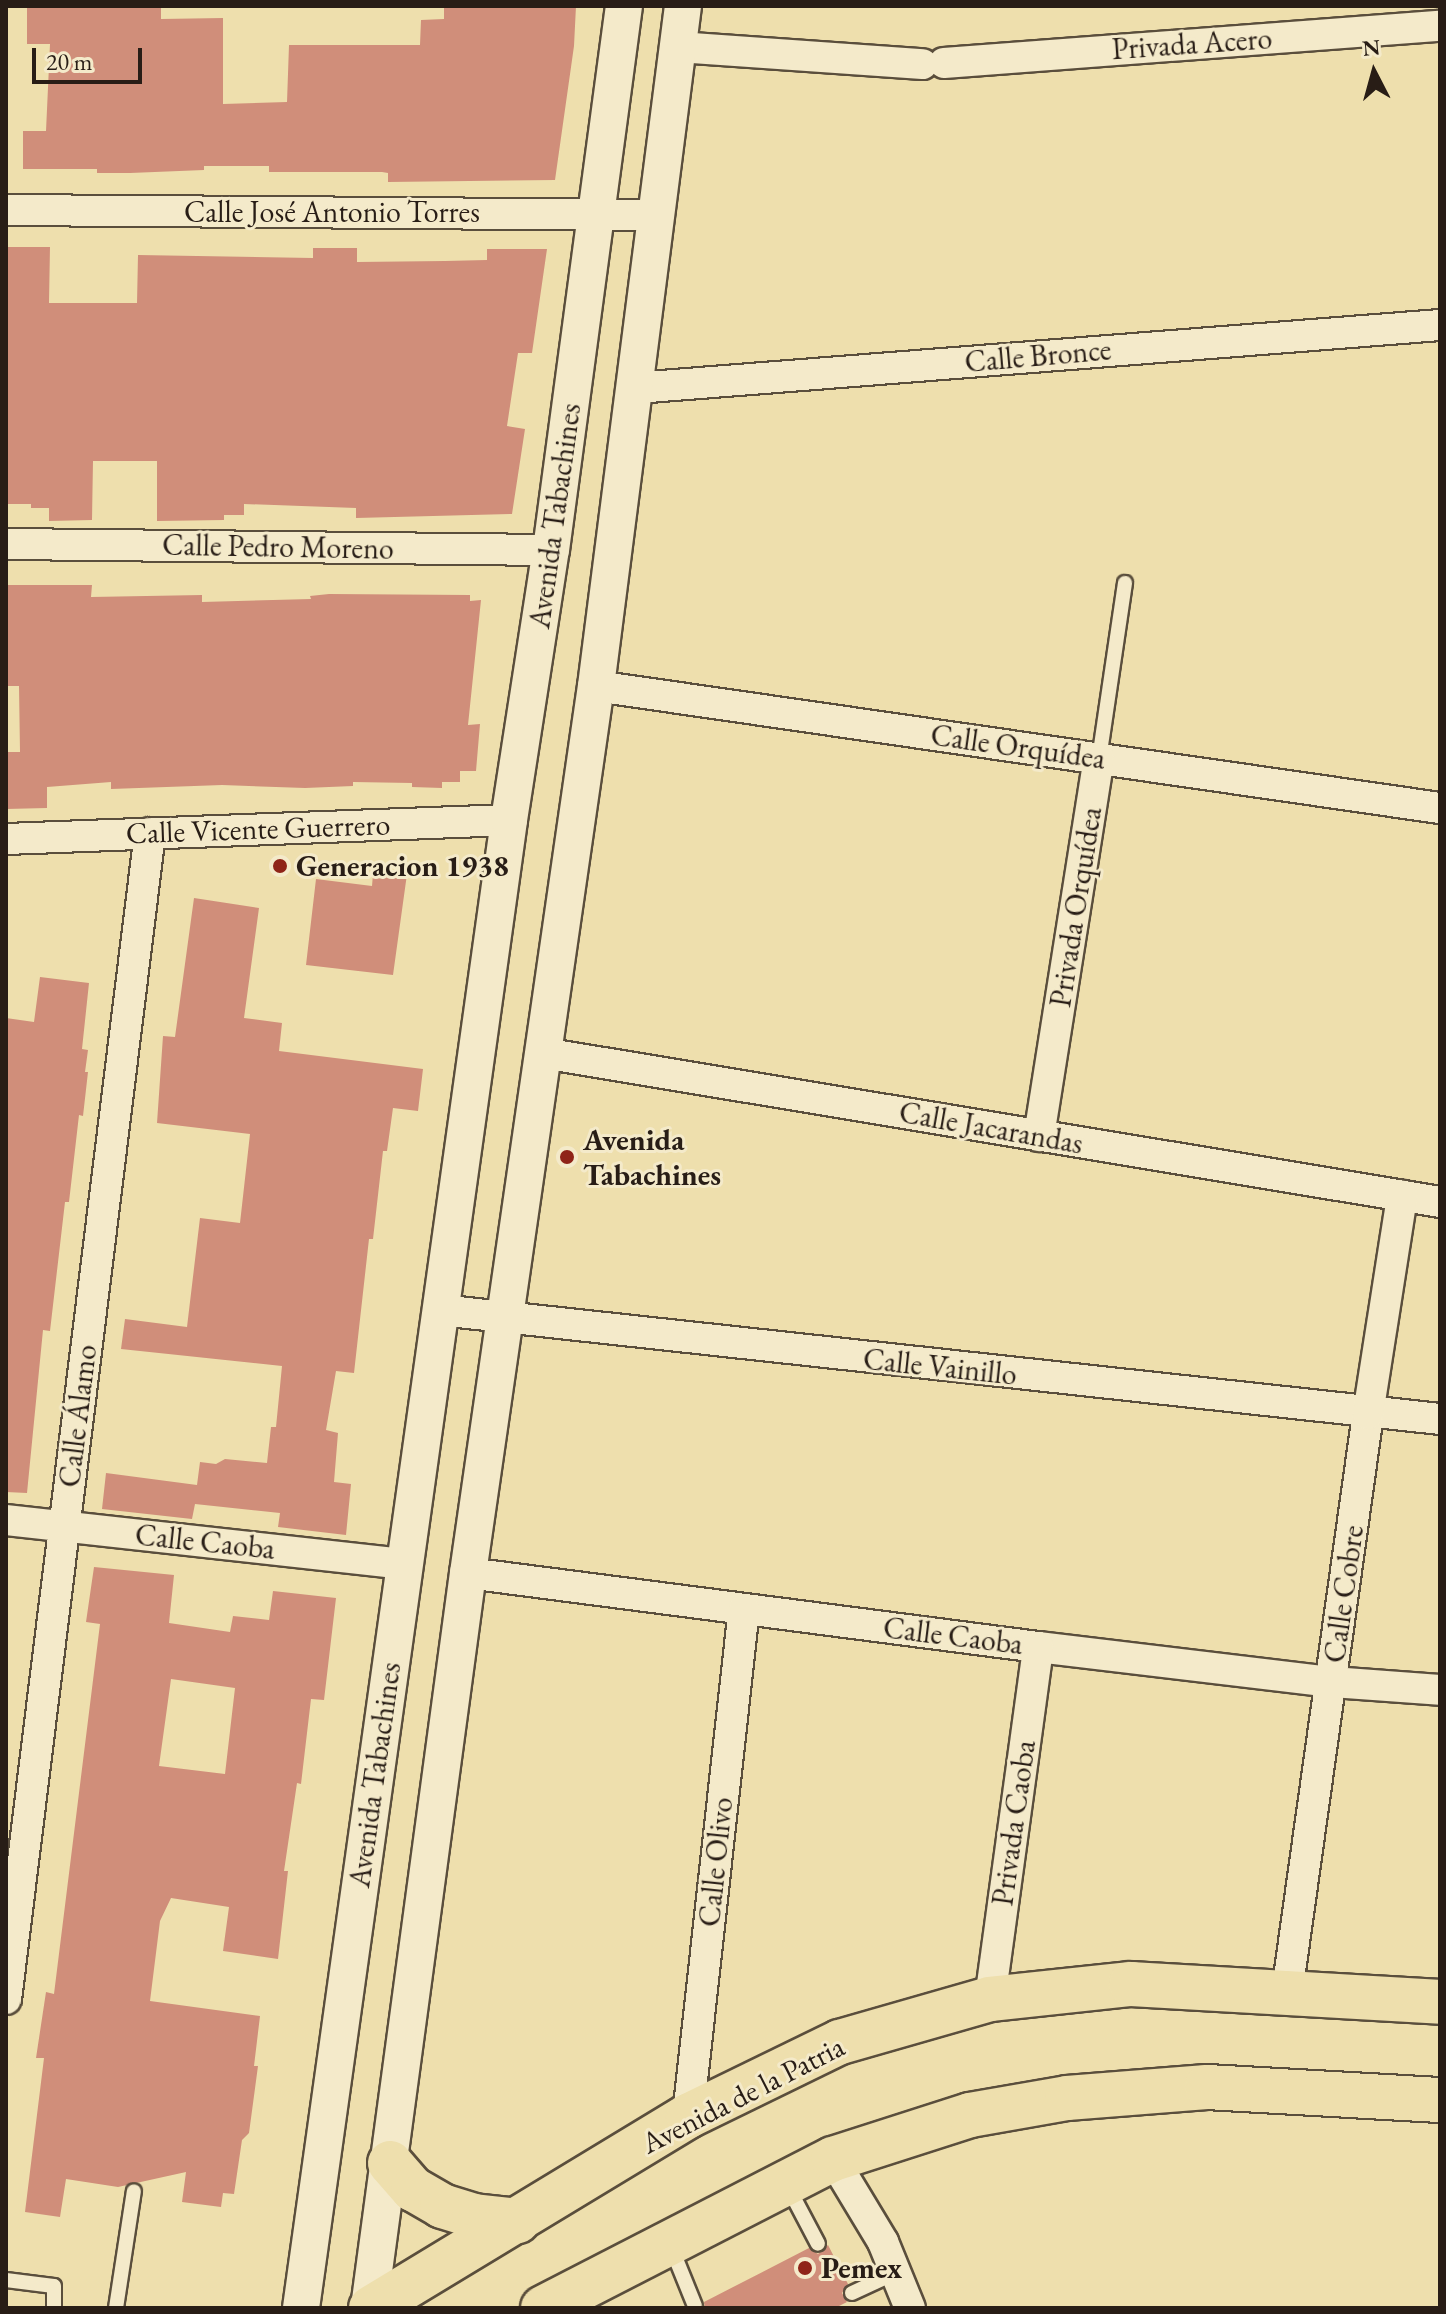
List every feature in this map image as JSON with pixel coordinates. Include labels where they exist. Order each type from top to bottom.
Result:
[{"type":"main road","name":"Avenida de la Patria","points":[[370,2308],[688,2116],[840,2042],[990,1999],[1131,1984],[1440,2002]]},
{"type":"main road","points":[[543,2308],[591,2298],[670,2244],[833,2159],[970,2115],[1067,2098],[1207,2087],[1440,2100]]},
{"type":"main road","points":[[390,2163],[413,2189],[442,2206],[474,2216],[518,2221]]},
{"type":"street","name":"Avenida Tabachines","points":[[301,2308],[509,820],[551,550],[624,6]]},
{"type":"street","name":"Avenida Tabachines","points":[[370,2308],[468,1573],[596,686],[683,6]]},
{"type":"street","name":"Privada Acero","points":[[678,47],[933,63],[1440,26]]},
{"type":"street","name":"Calle José Antonio Torres","points":[[6,210],[658,215]]},
{"type":"street","name":"Calle Bronce","points":[[636,388],[1440,325]]},
{"type":"street","name":"Calle Pedro Moreno","points":[[6,544],[551,550]]},
{"type":"street","name":"Calle Orquídea","points":[[596,686],[1440,808]]},
{"type":"street","name":"Privada Orquídea","points":[[1039,1136],[1099,759]]},
{"type":"street","name":"Calle Vicente Guerrero","points":[[6,839],[509,820]]},
{"type":"street","name":"Calle Álamo","points":[[6,1999],[150,833]]},
{"type":"street","name":"Calle Jacarandas","points":[[543,1053],[1440,1202]]},
{"type":"street","name":"Calle Cobre","points":[[1287,1992],[1368,1414],[1402,1196]]},
{"type":"street","name":"Calle Vainillo","points":[[440,1310],[1368,1414],[1440,1419]]},
{"type":"street","name":"Calle Caoba","points":[[6,1520],[404,1564]]},
{"type":"street","name":"Calle Caoba","points":[[468,1573],[1038,1647],[1332,1682],[1440,1690]]},
{"type":"street","name":"Calle Olivo","points":[[688,2116],[744,1609]]},
{"type":"street","name":"Privada Caoba","points":[[990,1999],[1038,1647]]},
{"type":"street","points":[[833,2159],[883,2242],[910,2308]]},
{"type":"lane","name":"Privada Orquídea","points":[[1099,759],[1125,583]]},
{"type":"lane","points":[[786,2183],[818,2244]]},
{"type":"lane","points":[[116,2308],[134,2191]]},
{"type":"lane","points":[[670,2244],[695,2306]]},
{"type":"lane","points":[[852,2293],[895,2273]]},
{"type":"lane","points":[[6,2280],[54,2286],[54,2308]]},
{"type":"building","points":[[27,6],[161,6],[161,19],[223,18],[223,104],[287,102],[289,45],[420,45],[421,20],[444,19],[444,6],[576,6],[574,46],[555,180],[388,182],[388,173],[382,172],[269,172],[269,166],[204,166],[204,170],[130,173],[97,173],[97,169],[23,169],[23,131],[46,131],[50,44],[27,44]]},
{"type":"building","points":[[6,247],[50,247],[49,303],[137,303],[138,255],[313,258],[313,248],[357,248],[357,262],[445,261],[487,260],[487,249],[547,249],[532,353],[518,353],[507,426],[525,429],[512,514],[356,518],[356,508],[244,504],[244,515],[224,515],[224,520],[157,521],[157,461],[93,461],[92,520],[49,521],[49,508],[6,504]]},
{"type":"building","points":[[6,585],[92,585],[91,597],[202,595],[202,602],[311,599],[310,596],[329,594],[470,595],[470,601],[481,600],[468,725],[480,724],[476,771],[460,771],[460,782],[442,782],[442,788],[412,787],[412,783],[353,782],[353,786],[305,788],[222,785],[111,789],[111,782],[47,787],[47,808],[6,809],[6,752],[20,752],[19,686],[6,686]]},
{"type":"building","points":[[373,874],[407,874],[393,975],[306,965],[316,879],[372,886]]},
{"type":"building","points":[[194,898],[259,908],[244,1018],[282,1023],[279,1051],[423,1069],[418,1111],[393,1108],[387,1151],[383,1151],[373,1239],[369,1239],[354,1373],[336,1371],[326,1430],[338,1433],[334,1482],[351,1484],[346,1535],[278,1527],[280,1513],[195,1504],[192,1519],[102,1509],[106,1473],[197,1485],[200,1462],[216,1464],[225,1459],[267,1463],[271,1427],[276,1427],[282,1366],[121,1349],[125,1319],[187,1327],[200,1218],[240,1223],[250,1134],[157,1123],[163,1036],[175,1037]]},
{"type":"building","points":[[40,977],[89,983],[82,1049],[88,1050],[85,1072],[88,1072],[83,1116],[79,1115],[69,1202],[65,1202],[50,1331],[43,1330],[27,1493],[6,1492],[6,1018],[34,1022]]},
{"type":"building","points":[[94,1567],[174,1575],[169,1623],[230,1632],[233,1616],[269,1620],[273,1591],[336,1598],[324,1700],[311,1699],[301,1784],[297,1783],[284,1871],[288,1871],[278,1959],[223,1951],[229,1907],[171,1898],[160,1921],[150,2001],[260,2016],[254,2066],[258,2066],[249,2133],[242,2140],[234,2194],[223,2193],[221,2207],[182,2202],[186,2172],[118,2187],[66,2179],[60,2217],[25,2212],[44,2058],[36,2058],[46,1992],[54,1994],[100,1624],[86,1622]],"holes":[[[171,1679],[235,1688],[225,1774],[159,1766]]]},
{"type":"building","name":"Pemex","points":[[828,2245],[848,2284],[842,2293],[847,2302],[835,2308],[705,2308],[704,2302],[809,2248],[818,2254]]},
{"type":"place","name":"Generacion 1938","points":[[280,866]]},
{"type":"place","name":"Avenida Tabachines","points":[[567,1157]]},
{"type":"place","name":"Pemex","points":[[805,2268]]}]
